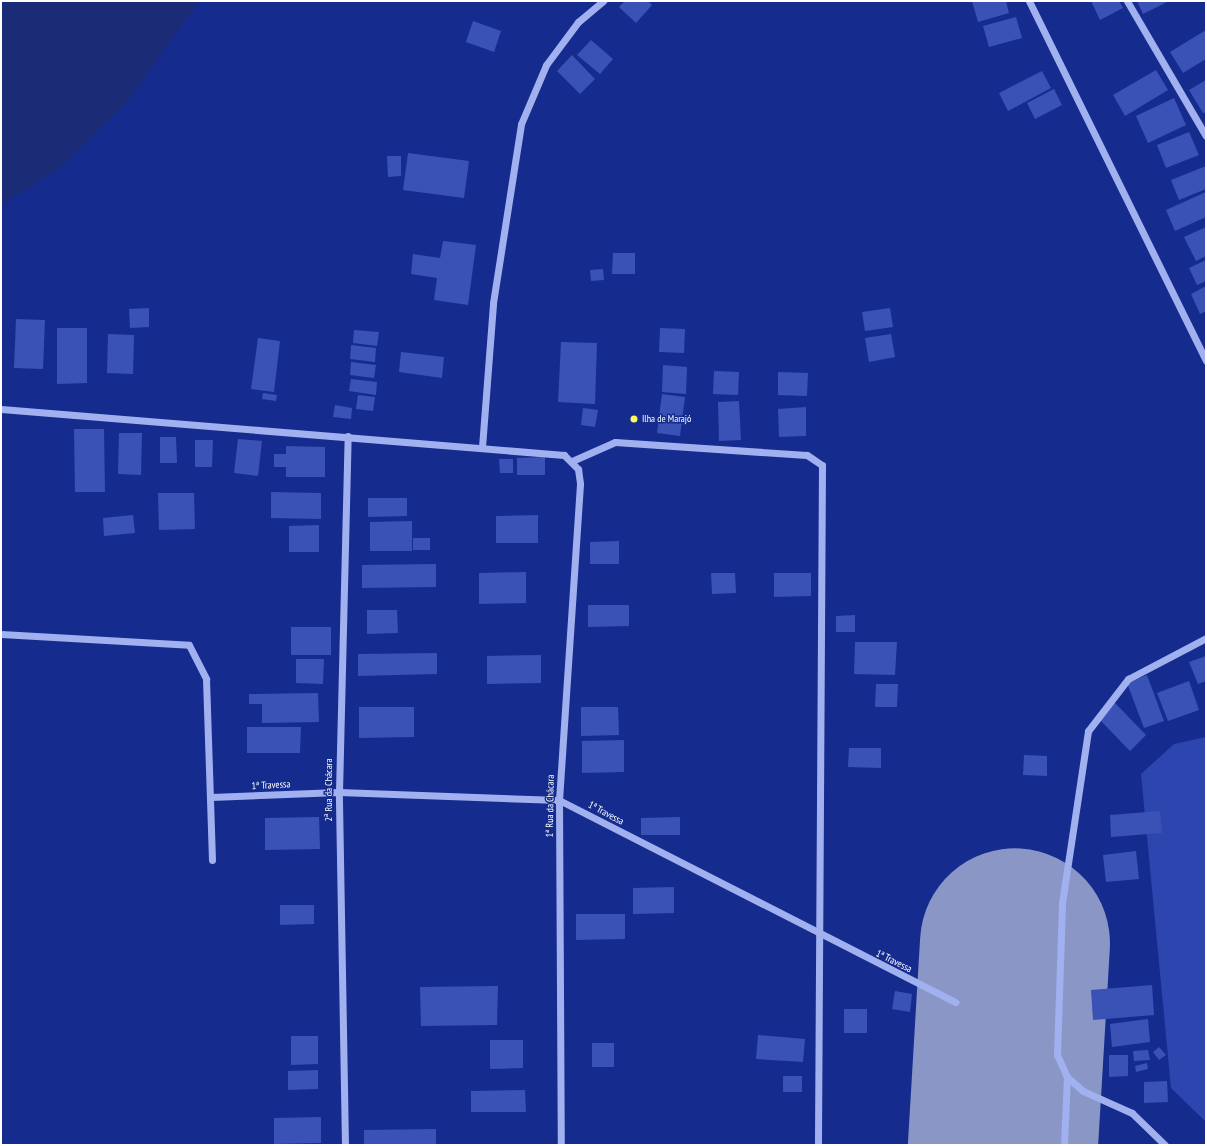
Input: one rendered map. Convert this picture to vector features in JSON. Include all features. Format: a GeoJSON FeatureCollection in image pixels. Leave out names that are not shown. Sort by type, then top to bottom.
{"type":"FeatureCollection","features":[{"type":"Feature","properties":{"kind":"street"},"geometry":{"type":"LineString","coordinates":[[482,447],[493,303],[521,124],[546,65],[578,22],[603,1]]}},
{"type":"Feature","properties":{"kind":"street"},"geometry":{"type":"LineString","coordinates":[[1029,1],[1206,362]]}},
{"type":"Feature","properties":{"kind":"street"},"geometry":{"type":"LineString","coordinates":[[1127,1],[1206,136]]}},
{"type":"Feature","properties":{"kind":"street"},"geometry":{"type":"LineString","coordinates":[[1,409],[482,447],[564,455],[572,461],[615,442],[807,455],[822,466],[818,935],[818,1145]]}},
{"type":"Feature","properties":{"kind":"street","name":"2ª Rua da Chácara"},"geometry":{"type":"LineString","coordinates":[[345,1145],[339,792],[348,436]]}},
{"type":"Feature","properties":{"kind":"street","name":"1ª Rua da Chácara"},"geometry":{"type":"LineString","coordinates":[[561,1145],[559,800],[580,484],[578,469],[572,461]]}},
{"type":"Feature","properties":{"kind":"street"},"geometry":{"type":"LineString","coordinates":[[1,634],[189,645],[206,679],[212,860]]}},
{"type":"Feature","properties":{"kind":"street"},"geometry":{"type":"LineString","coordinates":[[1165,1145],[1132,1113],[1084,1091],[1067,1077],[1057,1055],[1062,903],[1088,731],[1128,679],[1206,638]]}},
{"type":"Feature","properties":{"kind":"street","name":"1ª Travessa"},"geometry":{"type":"LineString","coordinates":[[211,797],[339,792],[559,800],[818,935],[955,1002]]}},
{"type":"Feature","properties":{"kind":"street"},"geometry":{"type":"LineString","coordinates":[[1064,1145],[1067,1077]]}},
{"type":"Feature","properties":{"kind":"shaded area"},"geometry":{"type":"Polygon","coordinates":[[[1,1],[199,1],[125,105],[58,169],[1,206],[1,1]]]}},
{"type":"Feature","properties":{"kind":"shaded area"},"geometry":{"type":"Polygon","coordinates":[[[1206,737],[1206,1122],[1171,1088],[1141,774],[1174,744],[1206,737]]]}},
{"type":"Feature","properties":{"kind":"building"},"geometry":{"type":"Polygon","coordinates":[[[625,1],[648,1],[652,5],[636,23],[619,7],[625,1]]]}},
{"type":"Feature","properties":{"kind":"building"},"geometry":{"type":"Polygon","coordinates":[[[972,1],[1006,1],[1009,13],[978,22],[972,1]]]}},
{"type":"Feature","properties":{"kind":"building"},"geometry":{"type":"Polygon","coordinates":[[[1091,1],[1119,1],[1123,8],[1100,20],[1091,1]]]}},
{"type":"Feature","properties":{"kind":"building"},"geometry":{"type":"Polygon","coordinates":[[[1137,1],[1169,1],[1143,14],[1137,1]]]}},
{"type":"Feature","properties":{"kind":"building"},"geometry":{"type":"Polygon","coordinates":[[[1016,17],[1022,38],[989,47],[983,26],[1016,17]]]}},
{"type":"Feature","properties":{"kind":"building"},"geometry":{"type":"Polygon","coordinates":[[[473,21],[501,31],[494,52],[466,42],[473,21]]]}},
{"type":"Feature","properties":{"kind":"building"},"geometry":{"type":"Polygon","coordinates":[[[1206,30],[1206,59],[1183,73],[1170,52],[1206,30]]]}},
{"type":"Feature","properties":{"kind":"building"},"geometry":{"type":"Polygon","coordinates":[[[591,40],[613,59],[600,74],[577,55],[591,40]]]}},
{"type":"Feature","properties":{"kind":"building"},"geometry":{"type":"Polygon","coordinates":[[[572,55],[595,79],[580,94],[557,71],[572,55]]]}},
{"type":"Feature","properties":{"kind":"building"},"geometry":{"type":"Polygon","coordinates":[[[1156,70],[1168,90],[1125,116],[1113,95],[1156,70]]]}},
{"type":"Feature","properties":{"kind":"building"},"geometry":{"type":"Polygon","coordinates":[[[1042,71],[1051,88],[1008,111],[999,93],[1042,71]]]}},
{"type":"Feature","properties":{"kind":"building"},"geometry":{"type":"Polygon","coordinates":[[[1206,80],[1206,112],[1203,113],[1189,90],[1206,80]]]}},
{"type":"Feature","properties":{"kind":"building"},"geometry":{"type":"Polygon","coordinates":[[[1054,89],[1062,105],[1035,119],[1027,103],[1054,89]]]}},
{"type":"Feature","properties":{"kind":"building"},"geometry":{"type":"Polygon","coordinates":[[[1174,98],[1186,125],[1148,143],[1136,116],[1174,98]]]}},
{"type":"Feature","properties":{"kind":"building"},"geometry":{"type":"Polygon","coordinates":[[[1189,132],[1199,155],[1166,168],[1157,145],[1189,132]]]}},
{"type":"Feature","properties":{"kind":"building"},"geometry":{"type":"Polygon","coordinates":[[[408,153],[469,161],[464,198],[403,190],[408,153]]]}},
{"type":"Feature","properties":{"kind":"building"},"geometry":{"type":"Polygon","coordinates":[[[387,156],[401,156],[401,176],[388,177],[387,156]]]}},
{"type":"Feature","properties":{"kind":"building"},"geometry":{"type":"Polygon","coordinates":[[[1206,166],[1206,189],[1179,200],[1171,180],[1206,166]]]}},
{"type":"Feature","properties":{"kind":"building"},"geometry":{"type":"Polygon","coordinates":[[[1206,192],[1206,217],[1175,231],[1166,210],[1206,192]]]}},
{"type":"Feature","properties":{"kind":"building"},"geometry":{"type":"Polygon","coordinates":[[[1206,227],[1206,256],[1196,261],[1184,237],[1206,227]]]}},
{"type":"Feature","properties":{"kind":"building"},"geometry":{"type":"Polygon","coordinates":[[[443,241],[476,245],[468,305],[434,300],[437,278],[411,274],[413,254],[440,258],[443,241]]]}},
{"type":"Feature","properties":{"kind":"building"},"geometry":{"type":"Polygon","coordinates":[[[613,253],[635,253],[635,274],[612,274],[613,253]]]}},
{"type":"Feature","properties":{"kind":"building"},"geometry":{"type":"Polygon","coordinates":[[[1206,260],[1206,281],[1197,285],[1189,268],[1206,260]]]}},
{"type":"Feature","properties":{"kind":"building"},"geometry":{"type":"Polygon","coordinates":[[[603,269],[604,280],[591,281],[590,270],[603,269]]]}},
{"type":"Feature","properties":{"kind":"building"},"geometry":{"type":"Polygon","coordinates":[[[1206,286],[1206,311],[1200,314],[1191,294],[1206,286]]]}},
{"type":"Feature","properties":{"kind":"building"},"geometry":{"type":"Polygon","coordinates":[[[149,308],[149,327],[130,328],[129,309],[149,308]]]}},
{"type":"Feature","properties":{"kind":"building"},"geometry":{"type":"Polygon","coordinates":[[[890,308],[893,327],[865,331],[862,312],[890,308]]]}},
{"type":"Feature","properties":{"kind":"building"},"geometry":{"type":"Polygon","coordinates":[[[16,319],[45,320],[43,369],[14,368],[16,319]]]}},
{"type":"Feature","properties":{"kind":"building"},"geometry":{"type":"Polygon","coordinates":[[[57,328],[87,328],[87,383],[57,384],[57,328]]]}},
{"type":"Feature","properties":{"kind":"building"},"geometry":{"type":"Polygon","coordinates":[[[660,328],[685,329],[684,353],[659,352],[660,328]]]}},
{"type":"Feature","properties":{"kind":"building"},"geometry":{"type":"Polygon","coordinates":[[[354,330],[379,332],[377,346],[353,343],[354,330]]]}},
{"type":"Feature","properties":{"kind":"building"},"geometry":{"type":"Polygon","coordinates":[[[108,334],[134,335],[133,374],[107,373],[108,334]]]}},
{"type":"Feature","properties":{"kind":"building"},"geometry":{"type":"Polygon","coordinates":[[[891,334],[895,357],[869,362],[865,338],[891,334]]]}},
{"type":"Feature","properties":{"kind":"building"},"geometry":{"type":"Polygon","coordinates":[[[258,338],[280,341],[274,392],[251,389],[258,338]]]}},
{"type":"Feature","properties":{"kind":"building"},"geometry":{"type":"Polygon","coordinates":[[[561,342],[597,343],[595,404],[558,402],[561,342]]]}},
{"type":"Feature","properties":{"kind":"building"},"geometry":{"type":"Polygon","coordinates":[[[351,345],[376,348],[375,362],[350,359],[351,345]]]}},
{"type":"Feature","properties":{"kind":"building"},"geometry":{"type":"Polygon","coordinates":[[[401,352],[444,357],[442,378],[399,372],[401,352]]]}},
{"type":"Feature","properties":{"kind":"building"},"geometry":{"type":"Polygon","coordinates":[[[351,362],[376,365],[374,378],[350,375],[351,362]]]}},
{"type":"Feature","properties":{"kind":"building"},"geometry":{"type":"Polygon","coordinates":[[[663,365],[687,367],[686,394],[662,392],[663,365]]]}},
{"type":"Feature","properties":{"kind":"building"},"geometry":{"type":"Polygon","coordinates":[[[714,371],[739,372],[738,395],[713,394],[714,371]]]}},
{"type":"Feature","properties":{"kind":"building"},"geometry":{"type":"Polygon","coordinates":[[[778,372],[808,373],[807,396],[778,395],[778,372]]]}},
{"type":"Feature","properties":{"kind":"building"},"geometry":{"type":"Polygon","coordinates":[[[351,379],[377,382],[376,395],[349,391],[351,379]]]}},
{"type":"Feature","properties":{"kind":"building"},"geometry":{"type":"Polygon","coordinates":[[[263,393],[277,395],[276,401],[262,399],[263,393]]]}},
{"type":"Feature","properties":{"kind":"building"},"geometry":{"type":"Polygon","coordinates":[[[662,394],[685,397],[680,436],[657,433],[662,394]]]}},
{"type":"Feature","properties":{"kind":"building"},"geometry":{"type":"Polygon","coordinates":[[[358,395],[375,397],[373,411],[356,409],[358,395]]]}},
{"type":"Feature","properties":{"kind":"building"},"geometry":{"type":"Polygon","coordinates":[[[739,401],[741,440],[719,441],[718,402],[739,401]]]}},
{"type":"Feature","properties":{"kind":"building"},"geometry":{"type":"Polygon","coordinates":[[[335,405],[352,408],[351,419],[333,417],[335,405]]]}},
{"type":"Feature","properties":{"kind":"building"},"geometry":{"type":"Polygon","coordinates":[[[806,407],[806,436],[779,437],[778,409],[806,407]]]}},
{"type":"Feature","properties":{"kind":"building"},"geometry":{"type":"Polygon","coordinates":[[[583,408],[598,410],[595,427],[581,425],[583,408]]]}},
{"type":"Feature","properties":{"kind":"building"},"geometry":{"type":"Polygon","coordinates":[[[74,429],[104,429],[105,492],[75,492],[74,429]]]}},
{"type":"Feature","properties":{"kind":"building"},"geometry":{"type":"Polygon","coordinates":[[[119,433],[142,433],[141,475],[118,474],[119,433]]]}},
{"type":"Feature","properties":{"kind":"building"},"geometry":{"type":"Polygon","coordinates":[[[160,437],[176,437],[177,463],[160,463],[160,437]]]}},
{"type":"Feature","properties":{"kind":"building"},"geometry":{"type":"Polygon","coordinates":[[[238,439],[262,441],[258,476],[234,473],[238,439]]]}},
{"type":"Feature","properties":{"kind":"building"},"geometry":{"type":"Polygon","coordinates":[[[195,440],[213,440],[212,467],[195,467],[195,440]]]}},
{"type":"Feature","properties":{"kind":"building"},"geometry":{"type":"Polygon","coordinates":[[[286,446],[325,447],[325,477],[286,477],[286,467],[274,467],[274,454],[286,454],[286,446]]]}},
{"type":"Feature","properties":{"kind":"building"},"geometry":{"type":"Polygon","coordinates":[[[545,457],[545,475],[517,475],[517,458],[545,457]]]}},
{"type":"Feature","properties":{"kind":"building"},"geometry":{"type":"Polygon","coordinates":[[[499,459],[513,459],[513,473],[500,473],[499,459]]]}},
{"type":"Feature","properties":{"kind":"building"},"geometry":{"type":"Polygon","coordinates":[[[271,492],[321,493],[321,519],[271,518],[271,492]]]}},
{"type":"Feature","properties":{"kind":"building"},"geometry":{"type":"Polygon","coordinates":[[[158,493],[194,493],[195,529],[159,530],[158,493]]]}},
{"type":"Feature","properties":{"kind":"building"},"geometry":{"type":"Polygon","coordinates":[[[368,498],[407,498],[407,516],[368,517],[368,498]]]}},
{"type":"Feature","properties":{"kind":"building"},"geometry":{"type":"Polygon","coordinates":[[[133,515],[135,533],[104,536],[103,518],[133,515]]]}},
{"type":"Feature","properties":{"kind":"building"},"geometry":{"type":"Polygon","coordinates":[[[538,515],[538,543],[496,543],[496,516],[538,515]]]}},
{"type":"Feature","properties":{"kind":"building"},"geometry":{"type":"Polygon","coordinates":[[[412,521],[412,551],[370,551],[370,522],[412,521]]]}},
{"type":"Feature","properties":{"kind":"building"},"geometry":{"type":"Polygon","coordinates":[[[319,525],[319,552],[289,552],[289,526],[319,525]]]}},
{"type":"Feature","properties":{"kind":"building"},"geometry":{"type":"Polygon","coordinates":[[[413,538],[430,538],[430,550],[413,550],[413,538]]]}},
{"type":"Feature","properties":{"kind":"building"},"geometry":{"type":"Polygon","coordinates":[[[619,541],[619,564],[590,564],[590,542],[619,541]]]}},
{"type":"Feature","properties":{"kind":"building"},"geometry":{"type":"Polygon","coordinates":[[[436,564],[436,587],[362,588],[362,565],[436,564]]]}},
{"type":"Feature","properties":{"kind":"building"},"geometry":{"type":"Polygon","coordinates":[[[526,572],[526,603],[479,604],[479,573],[526,572]]]}},
{"type":"Feature","properties":{"kind":"building"},"geometry":{"type":"Polygon","coordinates":[[[711,573],[735,573],[736,593],[712,594],[711,573]]]}},
{"type":"Feature","properties":{"kind":"building"},"geometry":{"type":"Polygon","coordinates":[[[774,573],[811,573],[811,596],[774,597],[774,573]]]}},
{"type":"Feature","properties":{"kind":"building"},"geometry":{"type":"Polygon","coordinates":[[[588,605],[629,605],[629,626],[588,627],[588,605]]]}},
{"type":"Feature","properties":{"kind":"building"},"geometry":{"type":"Polygon","coordinates":[[[367,610],[397,610],[398,633],[367,634],[367,610]]]}},
{"type":"Feature","properties":{"kind":"building"},"geometry":{"type":"Polygon","coordinates":[[[855,615],[855,632],[836,632],[836,616],[855,615]]]}},
{"type":"Feature","properties":{"kind":"building"},"geometry":{"type":"Polygon","coordinates":[[[291,627],[331,627],[331,655],[291,655],[291,627]]]}},
{"type":"Feature","properties":{"kind":"building"},"geometry":{"type":"Polygon","coordinates":[[[855,642],[897,642],[895,675],[854,674],[855,642]]]}},
{"type":"Feature","properties":{"kind":"building"},"geometry":{"type":"Polygon","coordinates":[[[437,653],[437,674],[358,676],[358,654],[437,653]]]}},
{"type":"Feature","properties":{"kind":"building"},"geometry":{"type":"Polygon","coordinates":[[[541,655],[541,683],[487,684],[487,656],[541,655]]]}},
{"type":"Feature","properties":{"kind":"building"},"geometry":{"type":"Polygon","coordinates":[[[1206,656],[1206,681],[1198,684],[1189,662],[1206,656]]]}},
{"type":"Feature","properties":{"kind":"building"},"geometry":{"type":"Polygon","coordinates":[[[296,659],[324,659],[323,684],[296,683],[296,659]]]}},
{"type":"Feature","properties":{"kind":"building"},"geometry":{"type":"Polygon","coordinates":[[[1147,675],[1164,721],[1144,728],[1127,683],[1147,675]]]}},
{"type":"Feature","properties":{"kind":"building"},"geometry":{"type":"Polygon","coordinates":[[[1189,681],[1199,710],[1168,721],[1157,693],[1189,681]]]}},
{"type":"Feature","properties":{"kind":"building"},"geometry":{"type":"Polygon","coordinates":[[[876,684],[898,684],[897,707],[875,707],[876,684]]]}},
{"type":"Feature","properties":{"kind":"building"},"geometry":{"type":"Polygon","coordinates":[[[318,693],[319,722],[262,723],[262,704],[249,704],[249,694],[318,693]]]}},
{"type":"Feature","properties":{"kind":"building"},"geometry":{"type":"Polygon","coordinates":[[[1114,702],[1146,735],[1130,751],[1098,718],[1114,702]]]}},
{"type":"Feature","properties":{"kind":"building"},"geometry":{"type":"Polygon","coordinates":[[[359,707],[414,707],[414,737],[359,738],[359,707]]]}},
{"type":"Feature","properties":{"kind":"building"},"geometry":{"type":"Polygon","coordinates":[[[581,707],[618,707],[619,735],[581,736],[581,707]]]}},
{"type":"Feature","properties":{"kind":"building"},"geometry":{"type":"Polygon","coordinates":[[[247,727],[301,727],[300,753],[247,753],[247,727]]]}},
{"type":"Feature","properties":{"kind":"building"},"geometry":{"type":"Polygon","coordinates":[[[624,740],[624,772],[582,773],[582,741],[624,740]]]}},
{"type":"Feature","properties":{"kind":"building"},"geometry":{"type":"Polygon","coordinates":[[[849,748],[881,748],[881,768],[848,767],[849,748]]]}},
{"type":"Feature","properties":{"kind":"building"},"geometry":{"type":"Polygon","coordinates":[[[1024,755],[1047,756],[1047,776],[1023,775],[1024,755]]]}},
{"type":"Feature","properties":{"kind":"building"},"geometry":{"type":"Polygon","coordinates":[[[1160,811],[1162,833],[1111,837],[1110,815],[1160,811]]]}},
{"type":"Feature","properties":{"kind":"building"},"geometry":{"type":"Polygon","coordinates":[[[319,817],[320,849],[265,850],[265,818],[319,817]]]}},
{"type":"Feature","properties":{"kind":"building"},"geometry":{"type":"Polygon","coordinates":[[[680,817],[680,835],[641,835],[641,818],[680,817]]]}},
{"type":"Feature","properties":{"kind":"building"},"geometry":{"type":"Polygon","coordinates":[[[1136,851],[1139,879],[1106,882],[1103,855],[1136,851]]]}},
{"type":"Feature","properties":{"kind":"building"},"geometry":{"type":"Polygon","coordinates":[[[674,887],[674,913],[633,914],[633,888],[674,887]]]}},
{"type":"Feature","properties":{"kind":"building"},"geometry":{"type":"Polygon","coordinates":[[[280,905],[314,905],[314,924],[280,925],[280,905]]]}},
{"type":"Feature","properties":{"kind":"building"},"geometry":{"type":"Polygon","coordinates":[[[576,914],[625,914],[625,939],[576,940],[576,914]]]}},
{"type":"Feature","properties":{"kind":"building"},"geometry":{"type":"Polygon","coordinates":[[[1152,985],[1154,1015],[1093,1020],[1091,990],[1152,985]]]}},
{"type":"Feature","properties":{"kind":"building"},"geometry":{"type":"Polygon","coordinates":[[[498,986],[497,1025],[421,1026],[420,987],[498,986]]]}},
{"type":"Feature","properties":{"kind":"building"},"geometry":{"type":"Polygon","coordinates":[[[895,991],[912,994],[910,1012],[892,1009],[895,991]]]}},
{"type":"Feature","properties":{"kind":"building"},"geometry":{"type":"Polygon","coordinates":[[[844,1009],[867,1009],[867,1033],[844,1033],[844,1009]]]}},
{"type":"Feature","properties":{"kind":"building"},"geometry":{"type":"Polygon","coordinates":[[[1148,1019],[1150,1042],[1112,1047],[1110,1024],[1148,1019]]]}},
{"type":"Feature","properties":{"kind":"building"},"geometry":{"type":"Polygon","coordinates":[[[758,1035],[805,1039],[803,1062],[756,1059],[758,1035]]]}},
{"type":"Feature","properties":{"kind":"building"},"geometry":{"type":"Polygon","coordinates":[[[291,1036],[318,1036],[318,1064],[291,1065],[291,1036]]]}},
{"type":"Feature","properties":{"kind":"building"},"geometry":{"type":"Polygon","coordinates":[[[490,1040],[523,1040],[523,1068],[490,1069],[490,1040]]]}},
{"type":"Feature","properties":{"kind":"building"},"geometry":{"type":"Polygon","coordinates":[[[592,1043],[614,1043],[614,1067],[592,1067],[592,1043]]]}},
{"type":"Feature","properties":{"kind":"building"},"geometry":{"type":"Polygon","coordinates":[[[1159,1047],[1166,1055],[1159,1060],[1153,1052],[1159,1047]]]}},
{"type":"Feature","properties":{"kind":"building"},"geometry":{"type":"Polygon","coordinates":[[[1148,1050],[1150,1060],[1134,1061],[1133,1051],[1148,1050]]]}},
{"type":"Feature","properties":{"kind":"building"},"geometry":{"type":"Polygon","coordinates":[[[1109,1055],[1128,1055],[1128,1076],[1109,1077],[1109,1055]]]}},
{"type":"Feature","properties":{"kind":"building"},"geometry":{"type":"Polygon","coordinates":[[[1147,1063],[1148,1069],[1136,1072],[1135,1066],[1147,1063]]]}},
{"type":"Feature","properties":{"kind":"building"},"geometry":{"type":"Polygon","coordinates":[[[318,1070],[318,1089],[288,1090],[288,1071],[318,1070]]]}},
{"type":"Feature","properties":{"kind":"building"},"geometry":{"type":"Polygon","coordinates":[[[783,1076],[802,1076],[802,1092],[783,1092],[783,1076]]]}},
{"type":"Feature","properties":{"kind":"building"},"geometry":{"type":"Polygon","coordinates":[[[1167,1081],[1168,1102],[1144,1103],[1144,1082],[1167,1081]]]}},
{"type":"Feature","properties":{"kind":"building"},"geometry":{"type":"Polygon","coordinates":[[[525,1090],[526,1112],[471,1112],[471,1091],[525,1090]]]}},
{"type":"Feature","properties":{"kind":"building"},"geometry":{"type":"Polygon","coordinates":[[[321,1117],[321,1143],[274,1144],[274,1118],[321,1117]]]}},
{"type":"Feature","properties":{"kind":"building"},"geometry":{"type":"Polygon","coordinates":[[[436,1129],[436,1145],[364,1145],[364,1130],[436,1129]]]}},
{"type":"Feature","properties":{"kind":"runway"},"geometry":{"type":"LineString","coordinates":[[1003,1145],[1015,943]]}},
{"type":"Feature","properties":{"kind":"place","name":"Ilha de Marajó"},"geometry":{"type":"Point","coordinates":[634,419]}}]}
